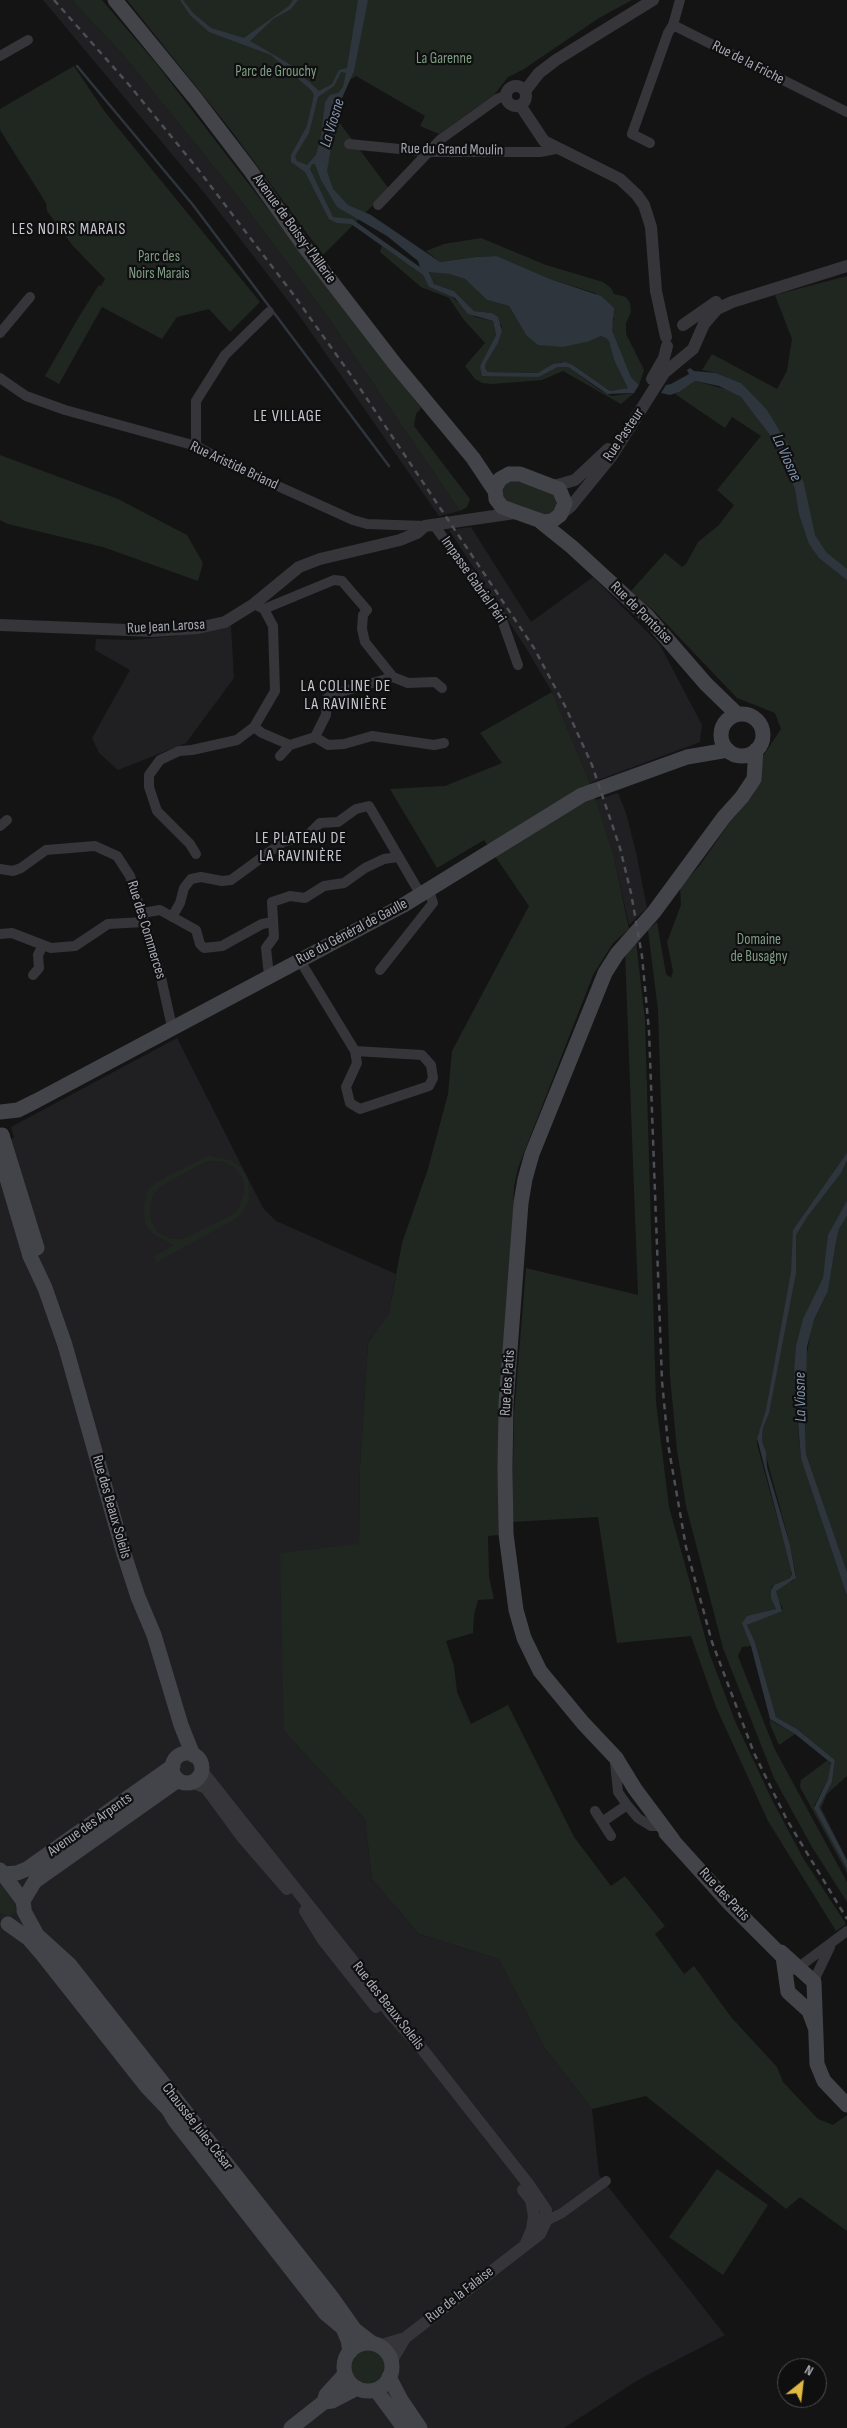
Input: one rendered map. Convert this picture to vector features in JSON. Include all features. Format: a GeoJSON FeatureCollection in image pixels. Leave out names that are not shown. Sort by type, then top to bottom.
{"type":"FeatureCollection","features":[{"type":"Feature","properties":{"kind":"main road","name":"Avenue de Boissy-l'Aillerie"},"geometry":{"type":"LineString","coordinates":[[115,0],[206,112],[304,246],[395,364],[473,458],[502,507],[515,513]]}},
{"type":"Feature","properties":{"kind":"main road","name":"Avenue de Boissy-l'Aillerie"},"geometry":{"type":"LineString","coordinates":[[473,458],[491,470],[512,473],[554,486]]}},
{"type":"Feature","properties":{"kind":"main road"},"geometry":{"type":"LineString","coordinates":[[495,494],[500,479],[512,473]]}},
{"type":"Feature","properties":{"kind":"main road"},"geometry":{"type":"LineString","coordinates":[[554,486],[562,493],[572,547]]}},
{"type":"Feature","properties":{"kind":"main road"},"geometry":{"type":"LineString","coordinates":[[541,522],[552,521],[564,509]]}},
{"type":"Feature","properties":{"kind":"main road","name":"Rue de Pontoise"},"geometry":{"type":"LineString","coordinates":[[515,513],[541,522],[572,547],[647,616],[706,684],[737,714]]}},
{"type":"Feature","properties":{"kind":"main road","name":"Rue de Pontoise"},"geometry":{"type":"LineString","coordinates":[[706,684],[722,730]]}},
{"type":"Feature","properties":{"kind":"main road"},"geometry":{"type":"LineString","coordinates":[[735,753],[756,750],[763,735],[762,727],[756,719],[747,714],[737,714],[729,718],[722,730],[723,744],[735,753],[747,772],[742,797]]}},
{"type":"Feature","properties":{"kind":"main road","name":"Rue du Général de Gaulle"},"geometry":{"type":"LineString","coordinates":[[687,757],[722,730]]}},
{"type":"Feature","properties":{"kind":"main road","name":"Rue des Patis"},"geometry":{"type":"LineString","coordinates":[[756,750],[754,779],[742,797],[724,817],[654,912],[617,954],[605,973],[527,1168],[522,1194],[506,1404],[506,1534],[516,1610],[524,1638],[540,1671],[620,1763],[635,1788],[674,1840],[731,1905],[776,1949],[812,1980],[815,1989]]}},
{"type":"Feature","properties":{"kind":"main road","name":"Rue du Général de Gaulle"},"geometry":{"type":"LineString","coordinates":[[2,1124],[18,1110],[298,959],[425,893],[582,795],[624,778],[687,757],[735,753]]}},
{"type":"Feature","properties":{"kind":"main road","name":"Rue des Beaux Soleils"},"geometry":{"type":"LineString","coordinates":[[2,1124],[31,1225],[44,1288]]}},
{"type":"Feature","properties":{"kind":"main road","name":"Rue des Beaux Soleils"},"geometry":{"type":"LineString","coordinates":[[0,1155],[30,1256],[44,1288],[84,1405],[102,1481],[124,1554],[160,1653],[181,1725],[186,1769]]}},
{"type":"Feature","properties":{"kind":"main road","name":"Rue des Patis"},"geometry":{"type":"LineString","coordinates":[[605,1747],[628,1789],[657,1826],[674,1840]]}},
{"type":"Feature","properties":{"kind":"main road","name":"Avenue des Arpents"},"geometry":{"type":"LineString","coordinates":[[2,1872],[17,1873],[27,1870],[186,1769]]}},
{"type":"Feature","properties":{"kind":"main road","name":"Avenue des Arpents"},"geometry":{"type":"LineString","coordinates":[[4,1923],[17,1921],[35,1881],[186,1769]]}},
{"type":"Feature","properties":{"kind":"main road","name":"Chaussée Jules César"},"geometry":{"type":"LineString","coordinates":[[2,1872],[23,1906],[37,1935],[69,1964],[355,2330],[375,2344]]}},
{"type":"Feature","properties":{"kind":"main road","name":"Chaussée Jules César"},"geometry":{"type":"LineString","coordinates":[[4,1923],[29,1939],[147,2087],[168,2109],[175,2121],[325,2312],[343,2328],[350,2352]]}},
{"type":"Feature","properties":{"kind":"main road","name":"Rue des Patis"},"geometry":{"type":"LineString","coordinates":[[776,1949],[784,1961],[786,1985]]}},
{"type":"Feature","properties":{"kind":"main road"},"geometry":{"type":"LineString","coordinates":[[786,1985],[790,1994],[809,2011],[815,2027]]}},
{"type":"Feature","properties":{"kind":"main road"},"geometry":{"type":"LineString","coordinates":[[815,1989],[815,2027],[819,2070],[824,2081],[847,2105]]}},
{"type":"Feature","properties":{"kind":"main road"},"geometry":{"type":"LineString","coordinates":[[390,2369],[383,2385],[376,2390],[367,2391],[351,2384],[345,2374],[344,2362],[350,2352],[358,2345],[375,2344],[387,2352],[390,2369],[400,2400],[420,2428]]}},
{"type":"Feature","properties":{"kind":"main road"},"geometry":{"type":"LineString","coordinates":[[291,2428],[324,2402],[326,2395],[345,2374]]}},
{"type":"Feature","properties":{"kind":"main road"},"geometry":{"type":"LineString","coordinates":[[324,2402],[332,2402],[357,2388]]}},
{"type":"Feature","properties":{"kind":"main road"},"geometry":{"type":"LineString","coordinates":[[376,2390],[404,2428]]}},
{"type":"Feature","properties":{"kind":"street"},"geometry":{"type":"LineString","coordinates":[[525,91],[539,72],[653,0]]}},
{"type":"Feature","properties":{"kind":"street"},"geometry":{"type":"LineString","coordinates":[[650,143],[632,134],[668,33],[673,25],[680,0]]}},
{"type":"Feature","properties":{"kind":"street","name":"Rue de la Friche"},"geometry":{"type":"LineString","coordinates":[[673,25],[847,112]]}},
{"type":"Feature","properties":{"kind":"street"},"geometry":{"type":"LineString","coordinates":[[0,56],[28,40]]}},
{"type":"Feature","properties":{"kind":"street"},"geometry":{"type":"LineString","coordinates":[[378,205],[441,139],[497,98],[506,95],[513,86],[520,87],[525,91],[526,98],[520,105]]}},
{"type":"Feature","properties":{"kind":"street"},"geometry":{"type":"LineString","coordinates":[[506,95],[510,104],[520,105]]}},
{"type":"Feature","properties":{"kind":"street"},"geometry":{"type":"LineString","coordinates":[[520,105],[544,141],[608,172],[628,185],[644,205],[651,227],[656,291],[662,312],[666,341],[675,354],[686,354],[693,349],[708,319],[724,305],[847,266]]}},
{"type":"Feature","properties":{"kind":"street","name":"Rue du Grand Moulin"},"geometry":{"type":"LineString","coordinates":[[349,144],[430,152],[540,152],[556,148]]}},
{"type":"Feature","properties":{"kind":"street"},"geometry":{"type":"LineString","coordinates":[[666,341],[670,330],[681,325],[712,304],[810,273],[847,266]]}},
{"type":"Feature","properties":{"kind":"street"},"geometry":{"type":"LineString","coordinates":[[0,333],[30,298]]}},
{"type":"Feature","properties":{"kind":"street"},"geometry":{"type":"LineString","coordinates":[[196,446],[196,401],[225,355],[269,312]]}},
{"type":"Feature","properties":{"kind":"street"},"geometry":{"type":"LineString","coordinates":[[662,312],[681,325],[693,330],[696,341]]}},
{"type":"Feature","properties":{"kind":"street","name":"Rue Pasteur"},"geometry":{"type":"LineString","coordinates":[[564,509],[611,457],[658,376],[664,358],[666,341]]}},
{"type":"Feature","properties":{"kind":"street","name":"Rue Pasteur"},"geometry":{"type":"LineString","coordinates":[[658,376],[686,354]]}},
{"type":"Feature","properties":{"kind":"street","name":"Rue Aristide Briand"},"geometry":{"type":"LineString","coordinates":[[0,378],[26,396],[65,410],[196,446],[229,464],[353,520],[367,524],[430,526],[515,513]]}},
{"type":"Feature","properties":{"kind":"street","name":"Rue Pasteur"},"geometry":{"type":"LineString","coordinates":[[554,486],[575,480],[606,451],[643,400]]}},
{"type":"Feature","properties":{"kind":"street"},"geometry":{"type":"LineString","coordinates":[[473,519],[485,511],[495,494]]}},
{"type":"Feature","properties":{"kind":"street","name":"Rue Jean Larosa"},"geometry":{"type":"LineString","coordinates":[[0,625],[153,631],[198,628],[225,622],[259,607],[299,567],[320,559],[400,540],[430,526]]}},
{"type":"Feature","properties":{"kind":"street","name":"Impasse Gabriel Péri"},"geometry":{"type":"LineString","coordinates":[[430,526],[502,617],[518,665]]}},
{"type":"Feature","properties":{"kind":"street"},"geometry":{"type":"LineString","coordinates":[[196,854],[190,844],[157,811],[148,786],[149,775],[160,760],[179,751],[237,740],[254,726],[275,691],[274,626],[259,607],[334,580],[342,581],[367,610],[363,615],[364,642],[393,677],[408,683],[435,682],[442,688]]}},
{"type":"Feature","properties":{"kind":"street"},"geometry":{"type":"LineString","coordinates":[[280,756],[290,745],[315,737],[326,715],[327,698],[334,694],[393,677]]}},
{"type":"Feature","properties":{"kind":"street"},"geometry":{"type":"LineString","coordinates":[[254,726],[262,733],[290,745]]}},
{"type":"Feature","properties":{"kind":"street"},"geometry":{"type":"LineString","coordinates":[[315,737],[328,745],[344,744],[372,736],[434,745],[444,743]]}},
{"type":"Feature","properties":{"kind":"street"},"geometry":{"type":"LineString","coordinates":[[172,917],[180,903],[184,888],[192,879],[201,877],[222,881],[231,880],[283,842],[308,835],[320,823],[338,822],[356,809],[369,806],[398,857],[433,903],[380,970]]}},
{"type":"Feature","properties":{"kind":"street","name":"Rue des Commerces"},"geometry":{"type":"LineString","coordinates":[[0,869],[13,871],[21,868],[46,850],[95,846],[117,856],[130,876],[160,973],[172,1027]]}},
{"type":"Feature","properties":{"kind":"street"},"geometry":{"type":"LineString","coordinates":[[269,976],[266,948],[274,937],[272,902],[290,896],[305,898],[324,886],[344,883],[365,868],[384,859],[398,857]]}},
{"type":"Feature","properties":{"kind":"street"},"geometry":{"type":"LineString","coordinates":[[0,934],[12,933],[51,948],[75,946],[108,924],[143,917],[160,910],[196,930],[200,944],[204,948],[222,946],[262,924],[273,922]]}},
{"type":"Feature","properties":{"kind":"street"},"geometry":{"type":"LineString","coordinates":[[33,975],[38,968],[38,955],[43,945]]}},
{"type":"Feature","properties":{"kind":"street"},"geometry":{"type":"LineString","coordinates":[[298,959],[355,1051],[357,1063],[346,1087],[350,1103],[360,1109],[428,1086],[433,1078],[430,1065],[422,1056],[355,1051]]}},
{"type":"Feature","properties":{"kind":"street"},"geometry":{"type":"LineString","coordinates":[[615,1763],[617,1786],[627,1805],[638,1818],[651,1826],[657,1826]]}},
{"type":"Feature","properties":{"kind":"street","name":"Rue des Beaux Soleils"},"geometry":{"type":"LineString","coordinates":[[186,1769],[206,1788],[242,1837],[303,1908],[324,1940],[385,2020],[419,2056],[528,2196],[533,2205],[534,2216]]}},
{"type":"Feature","properties":{"kind":"street","name":"Rue des Beaux Soleils"},"geometry":{"type":"LineString","coordinates":[[186,1769],[353,1961],[396,2020],[423,2050],[535,2193],[544,2206],[546,2221]]}},
{"type":"Feature","properties":{"kind":"street"},"geometry":{"type":"LineString","coordinates":[[602,1822],[627,1805]]}},
{"type":"Feature","properties":{"kind":"street"},"geometry":{"type":"LineString","coordinates":[[595,1811],[612,1836]]}},
{"type":"Feature","properties":{"kind":"street"},"geometry":{"type":"LineString","coordinates":[[786,1985],[789,1974],[847,1931]]}},
{"type":"Feature","properties":{"kind":"street"},"geometry":{"type":"LineString","coordinates":[[797,2000],[810,2001],[815,1989],[816,1976],[831,1944]]}},
{"type":"Feature","properties":{"kind":"street"},"geometry":{"type":"LineString","coordinates":[[526,2243],[540,2234],[546,2221],[562,2213],[606,2181]]}},
{"type":"Feature","properties":{"kind":"street"},"geometry":{"type":"LineString","coordinates":[[526,2243],[532,2229],[534,2216],[546,2221]]}},
{"type":"Feature","properties":{"kind":"street","name":"Rue de la Falaise"},"geometry":{"type":"LineString","coordinates":[[390,2369],[405,2338],[526,2243]]}},
{"type":"Feature","properties":{"kind":"street","name":"Rue de la Falaise"},"geometry":{"type":"LineString","coordinates":[[375,2344],[405,2338]]}},
{"type":"Feature","properties":{"kind":"shaded area"},"geometry":{"type":"Polygon","coordinates":[[[43,0],[72,0],[126,58],[239,198],[328,317],[460,511],[439,516],[296,311],[206,195],[43,0]]]}},
{"type":"Feature","properties":{"kind":"shaded area"},"geometry":{"type":"Polygon","coordinates":[[[471,527],[531,622],[593,577],[660,645],[702,725],[700,742],[590,783],[552,692],[526,648],[449,530],[471,527]]]}},
{"type":"Feature","properties":{"kind":"shaded area"},"geometry":{"type":"Polygon","coordinates":[[[231,626],[234,678],[186,743],[118,770],[99,753],[92,738],[130,670],[95,650],[96,639],[133,640],[175,636],[231,626]]]}},
{"type":"Feature","properties":{"kind":"shaded area"},"geometry":{"type":"Polygon","coordinates":[[[618,793],[626,813],[647,908],[629,925],[614,857],[595,800],[618,793]]]}},
{"type":"Feature","properties":{"kind":"shaded area"},"geometry":{"type":"Polygon","coordinates":[[[177,1038],[263,1208],[276,1221],[396,1274],[389,1313],[368,1343],[360,1467],[359,1544],[284,1731],[365,1819],[372,1879],[419,1934],[499,1959],[544,2047],[592,2109],[599,2175],[725,2335],[638,2380],[564,2428],[0,2428],[0,1144],[14,1138],[11,1127],[177,1038]]]}},
{"type":"Feature","properties":{"kind":"green space"},"geometry":{"type":"Polygon","coordinates":[[[72,0],[102,0],[155,62],[421,408],[416,414],[414,426],[470,499],[467,507],[460,511],[328,317],[239,198],[126,58],[72,0]]]}},
{"type":"Feature","properties":{"kind":"green space","name":"Parc de Grouchy"},"geometry":{"type":"Polygon","coordinates":[[[127,0],[632,0],[599,18],[524,69],[508,77],[494,95],[439,134],[420,126],[425,116],[356,76],[350,80],[336,118],[389,189],[323,255],[230,129],[127,0]]]}},
{"type":"Feature","properties":{"kind":"green space","name":"Parc des Noirs Marais"},"geometry":{"type":"Polygon","coordinates":[[[74,66],[105,112],[260,302],[230,332],[209,309],[177,317],[162,339],[102,307],[59,384],[45,376],[80,315],[99,285],[101,286],[105,279],[73,246],[47,211],[46,203],[0,130],[0,109],[74,66]]]}},
{"type":"Feature","properties":{"kind":"green space"},"geometry":{"type":"Polygon","coordinates":[[[481,238],[546,265],[603,282],[611,288],[614,294],[626,297],[630,303],[631,312],[626,323],[626,334],[644,370],[639,385],[631,377],[612,330],[611,325],[614,319],[595,293],[550,279],[497,256],[440,262],[426,251],[444,244],[481,238]]]}},
{"type":"Feature","properties":{"kind":"green space"},"geometry":{"type":"Polygon","coordinates":[[[382,246],[423,275],[429,287],[451,296],[475,317],[493,321],[496,335],[480,366],[486,376],[520,375],[539,377],[558,367],[568,367],[601,391],[612,396],[634,393],[621,404],[563,371],[542,380],[492,384],[482,383],[475,379],[465,366],[485,343],[464,320],[449,298],[421,287],[380,252],[382,246]]]}},
{"type":"Feature","properties":{"kind":"green space"},"geometry":{"type":"Polygon","coordinates":[[[429,271],[465,279],[487,300],[509,306],[526,335],[590,341],[601,336],[606,338],[609,341],[614,360],[629,388],[610,391],[573,365],[561,362],[538,373],[488,372],[485,368],[486,363],[498,343],[502,326],[492,313],[474,311],[454,291],[434,284],[429,271]]]}},
{"type":"Feature","properties":{"kind":"green space","name":"Domaine de Busagny"},"geometry":{"type":"Polygon","coordinates":[[[847,276],[847,1208],[840,1218],[827,1276],[807,1323],[797,1417],[801,1459],[847,1596],[847,1776],[827,1794],[821,1808],[847,1860],[819,1807],[832,1782],[835,1760],[797,1729],[776,1717],[755,1642],[747,1625],[783,1609],[776,1596],[776,1591],[778,1587],[793,1581],[796,1575],[790,1545],[762,1441],[763,1428],[767,1416],[758,1433],[757,1444],[792,1572],[790,1578],[772,1586],[771,1590],[776,1609],[744,1619],[751,1646],[742,1647],[738,1656],[774,1748],[847,1882],[847,1902],[812,1847],[774,1778],[723,1648],[686,1506],[677,1450],[670,1376],[658,1010],[648,930],[657,922],[666,974],[671,978],[673,971],[667,942],[681,905],[680,887],[700,865],[730,822],[753,795],[761,775],[763,756],[781,729],[775,713],[737,698],[654,611],[631,591],[665,553],[682,567],[686,564],[698,542],[719,525],[734,505],[717,490],[761,436],[732,417],[725,428],[675,394],[695,381],[729,390],[741,397],[767,428],[741,383],[716,373],[702,370],[712,354],[777,389],[787,371],[792,339],[775,295],[847,276]]]}},
{"type":"Feature","properties":{"kind":"green space"},"geometry":{"type":"Polygon","coordinates":[[[0,455],[118,499],[187,535],[203,563],[198,581],[103,547],[8,524],[0,520],[0,455]]]}},
{"type":"Feature","properties":{"kind":"green space"},"geometry":{"type":"Polygon","coordinates":[[[514,480],[552,493],[557,499],[556,509],[546,516],[508,503],[503,497],[502,492],[506,483],[514,480]]]}},
{"type":"Feature","properties":{"kind":"green space"},"geometry":{"type":"Polygon","coordinates":[[[552,692],[590,783],[614,857],[629,929],[613,943],[593,975],[518,1168],[514,1187],[511,1264],[498,1416],[498,1535],[488,1536],[489,1577],[494,1599],[478,1600],[474,1615],[473,1633],[446,1641],[454,1666],[457,1692],[471,1724],[508,1705],[574,1837],[611,1886],[625,1876],[665,1926],[655,1934],[684,1974],[694,1966],[731,2017],[777,2067],[783,2082],[818,2119],[833,2125],[847,2115],[847,2231],[800,2197],[786,2209],[646,2096],[592,2109],[544,2047],[499,1959],[419,1934],[372,1879],[365,1819],[284,1731],[280,1553],[359,1544],[360,1467],[368,1343],[389,1313],[402,1243],[428,1169],[448,1094],[452,1051],[529,906],[484,840],[437,868],[390,789],[445,786],[502,763],[480,733],[552,692]]]}},
{"type":"Feature","properties":{"kind":"green space"},"geometry":{"type":"Polygon","coordinates":[[[636,941],[645,1020],[656,1402],[669,1507],[710,1655],[735,1721],[771,1798],[803,1858],[846,1924],[836,1931],[768,1821],[716,1707],[691,1636],[617,1643],[598,1517],[512,1522],[514,1414],[526,1268],[638,1295],[625,951],[636,941]]]}},
{"type":"Feature","properties":{"kind":"green space"},"geometry":{"type":"Polygon","coordinates":[[[209,1156],[230,1160],[240,1167],[248,1180],[249,1201],[237,1218],[157,1262],[154,1257],[174,1245],[153,1234],[145,1223],[144,1208],[147,1192],[157,1182],[209,1156]],[[207,1161],[159,1187],[150,1204],[150,1219],[157,1232],[170,1239],[183,1239],[234,1214],[240,1206],[245,1191],[243,1179],[236,1168],[222,1161],[207,1161]]]}},
{"type":"Feature","properties":{"kind":"green space"},"geometry":{"type":"Polygon","coordinates":[[[847,1216],[847,1572],[806,1454],[805,1421],[806,1358],[812,1325],[828,1291],[839,1229],[847,1216]]]}},
{"type":"Feature","properties":{"kind":"green space"},"geometry":{"type":"Polygon","coordinates":[[[770,1719],[795,1734],[779,1745],[770,1724],[770,1719]]]}},
{"type":"Feature","properties":{"kind":"green space"},"geometry":{"type":"Polygon","coordinates":[[[828,1760],[831,1765],[828,1779],[814,1806],[847,1869],[847,1873],[800,1787],[801,1780],[828,1760]]]}},
{"type":"Feature","properties":{"kind":"green space"},"geometry":{"type":"Polygon","coordinates":[[[0,1882],[16,1907],[16,1911],[9,1916],[0,1912],[0,1882]]]}},
{"type":"Feature","properties":{"kind":"green space"},"geometry":{"type":"Polygon","coordinates":[[[717,2169],[768,2205],[723,2275],[669,2237],[717,2169]]]}},
{"type":"Feature","properties":{"kind":"green space"},"geometry":{"type":"Polygon","coordinates":[[[368,2348],[380,2354],[386,2366],[380,2378],[368,2384],[356,2378],[350,2366],[356,2354],[368,2348]]]}},
{"type":"Feature","properties":{"kind":"water","name":"La Viosne"},"geometry":{"type":"Polygon","coordinates":[[[180,0],[183,0],[193,13],[211,28],[244,38],[289,6],[293,0],[298,0],[291,9],[273,19],[250,41],[288,63],[319,91],[332,84],[339,70],[347,68],[358,0],[368,0],[354,71],[342,98],[330,141],[331,148],[327,171],[333,189],[348,205],[371,215],[440,262],[497,256],[550,279],[601,296],[614,308],[612,330],[631,377],[639,385],[634,393],[607,394],[568,367],[558,367],[539,377],[482,376],[480,366],[496,335],[493,321],[468,314],[455,298],[429,287],[423,275],[351,224],[337,223],[329,219],[305,172],[291,162],[291,155],[307,126],[314,95],[311,90],[271,55],[209,32],[190,15],[180,0]],[[341,72],[334,86],[318,97],[309,133],[295,156],[297,161],[307,165],[316,155],[321,136],[325,102],[330,95],[338,93],[343,87],[346,73],[341,72]],[[312,164],[310,169],[333,217],[352,219],[420,267],[418,261],[387,236],[337,207],[321,180],[315,164],[312,164]],[[429,272],[434,284],[454,291],[474,311],[492,313],[498,317],[502,331],[498,343],[486,363],[485,368],[488,372],[538,373],[553,364],[565,362],[573,365],[610,391],[628,388],[614,360],[609,341],[606,338],[601,336],[590,341],[563,347],[538,345],[526,335],[509,306],[487,300],[465,279],[449,274],[429,272]]]}},
{"type":"Feature","properties":{"kind":"water","name":"La Viosne"},"geometry":{"type":"Polygon","coordinates":[[[690,368],[694,371],[716,373],[741,383],[767,410],[788,445],[804,484],[815,535],[826,552],[847,569],[847,580],[819,558],[809,544],[799,514],[795,489],[777,444],[741,397],[719,386],[695,381],[679,392],[670,395],[661,393],[666,385],[689,374],[687,370],[690,368]]]}},
{"type":"Feature","properties":{"kind":"water"},"geometry":{"type":"Polygon","coordinates":[[[847,1153],[847,1160],[841,1173],[807,1217],[796,1235],[796,1273],[769,1413],[763,1428],[762,1441],[766,1452],[767,1467],[790,1545],[796,1578],[776,1591],[782,1611],[747,1625],[755,1642],[776,1717],[797,1729],[835,1760],[832,1782],[819,1807],[847,1860],[847,1869],[814,1808],[828,1779],[831,1763],[795,1734],[770,1719],[751,1646],[742,1623],[747,1616],[776,1609],[771,1598],[771,1590],[774,1585],[790,1578],[792,1574],[757,1438],[766,1410],[791,1272],[793,1230],[847,1153]]]}},
{"type":"Feature","properties":{"kind":"water","name":"La Viosne"},"geometry":{"type":"Polygon","coordinates":[[[847,1201],[847,1216],[839,1229],[828,1291],[814,1320],[807,1347],[805,1421],[806,1454],[847,1572],[847,1596],[801,1459],[794,1374],[796,1346],[803,1319],[823,1278],[828,1235],[847,1201]]]}},
{"type":"Feature","properties":{"kind":"waterway"},"geometry":{"type":"LineString","coordinates":[[77,66],[193,205],[389,466]]}},
{"type":"Feature","properties":{"kind":"railway"},"geometry":{"type":"LineString","coordinates":[[54,0],[130,86],[197,168],[293,294],[353,378],[534,648],[566,708],[592,765],[620,848],[631,893],[642,956],[649,1031],[662,1381],[668,1444],[686,1547],[712,1642],[754,1753],[787,1820],[847,1919]]}},
{"type":"Feature","properties":{"kind":"district","name":"LES NOIRS MARAIS"},"geometry":{"type":"Point","coordinates":[69,230]}},
{"type":"Feature","properties":{"kind":"district","name":"LE VILLAGE"},"geometry":{"type":"Point","coordinates":[288,417]}},
{"type":"Feature","properties":{"kind":"district","name":"LA COLLINE DE LA RAVINIÈRE"},"geometry":{"type":"Point","coordinates":[346,696]}},
{"type":"Feature","properties":{"kind":"district","name":"LE PLATEAU DE LA RAVINIÈRE"},"geometry":{"type":"Point","coordinates":[301,848]}},
{"type":"Feature","properties":{"kind":"park label","name":"La Garenne"},"geometry":{"type":"Point","coordinates":[444,59]}}]}
